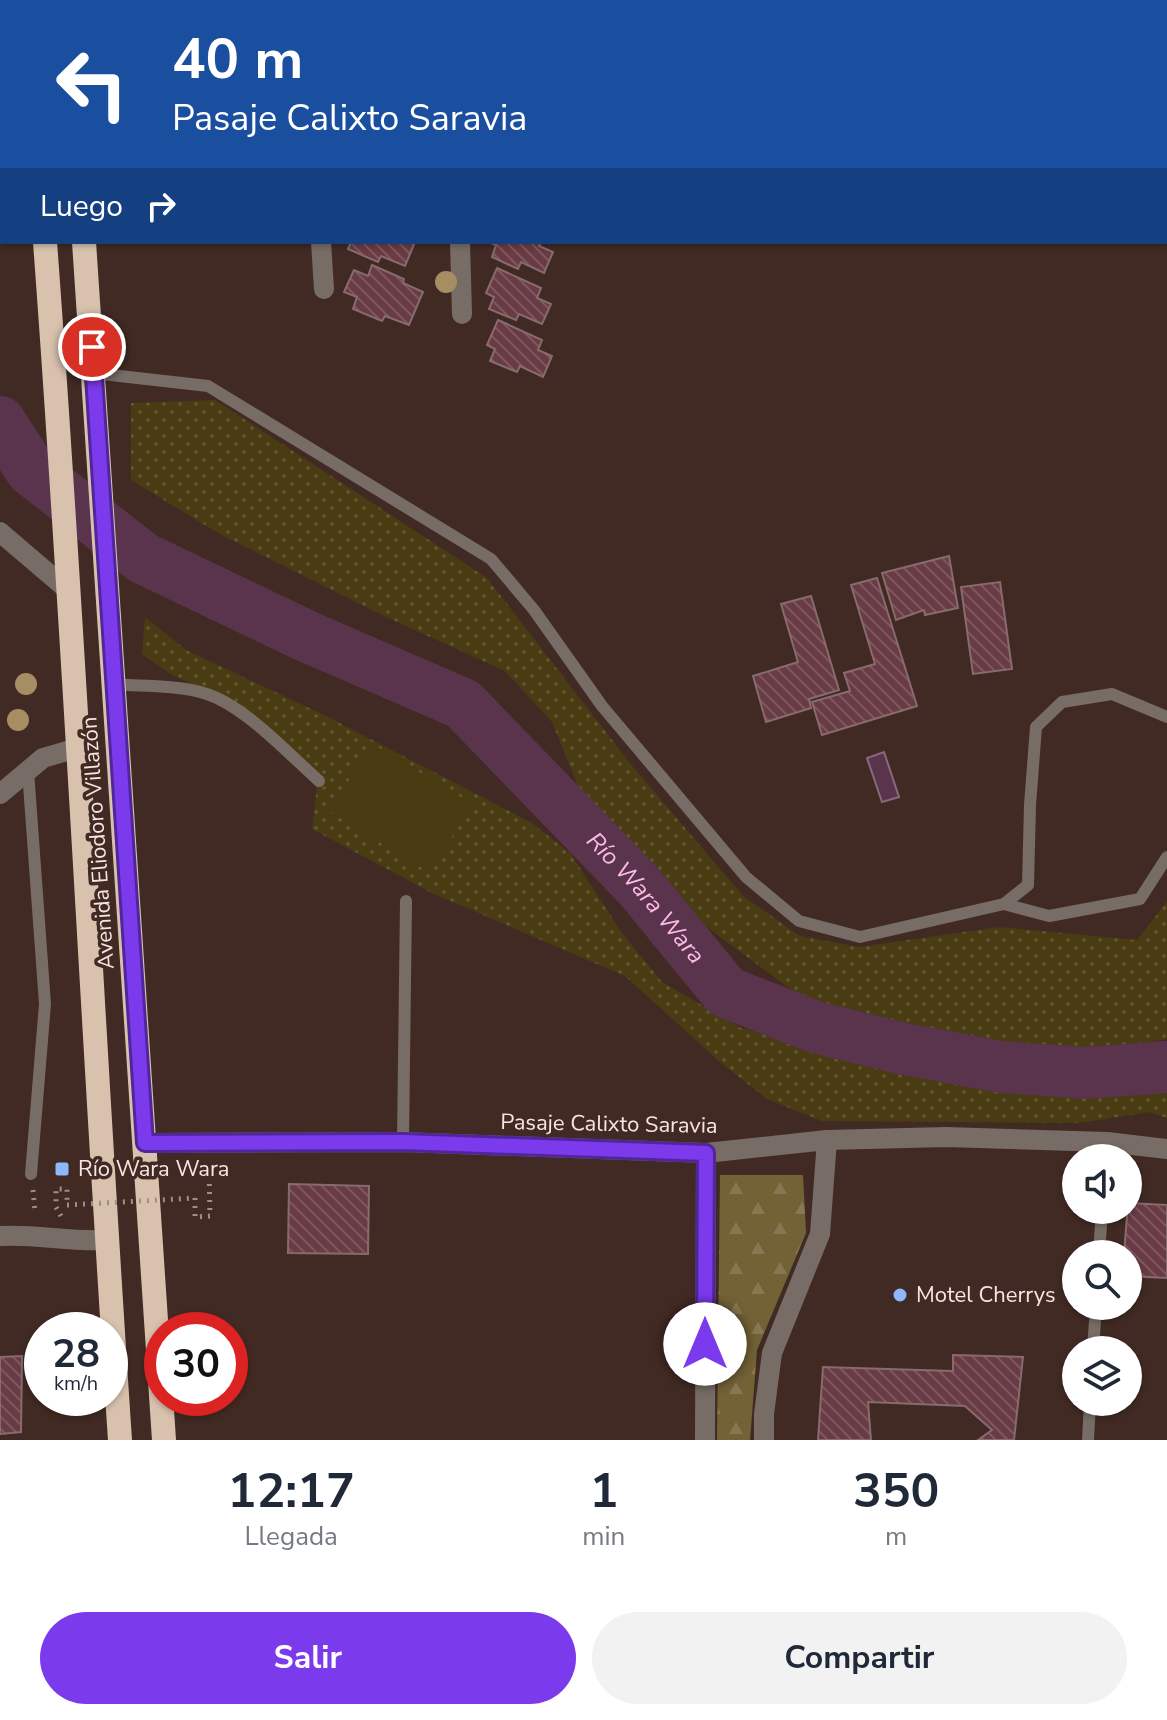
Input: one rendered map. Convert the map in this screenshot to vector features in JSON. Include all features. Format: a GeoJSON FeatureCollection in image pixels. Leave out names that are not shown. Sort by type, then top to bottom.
{"type":"FeatureCollection","features":[{"type":"Feature","properties":{"kind":"highway","name":"Avenida Eliodoro Villazón"},"geometry":{"type":"LineString","coordinates":[[45,244],[120,1440]]}},
{"type":"Feature","properties":{"kind":"highway","name":"Avenida Eliodoro Villazón"},"geometry":{"type":"LineString","coordinates":[[84,244],[164,1440]]}},
{"type":"Feature","properties":{"kind":"street"},"geometry":{"type":"LineString","coordinates":[[321,244],[324,289]]}},
{"type":"Feature","properties":{"kind":"street"},"geometry":{"type":"LineString","coordinates":[[460,244],[462,314]]}},
{"type":"Feature","properties":{"kind":"street"},"geometry":{"type":"LineString","coordinates":[[0,532],[68,581]]}},
{"type":"Feature","properties":{"kind":"street"},"geometry":{"type":"LineString","coordinates":[[0,794],[43,758],[77,748]]}},
{"type":"Feature","properties":{"kind":"street","name":"Pasaje Calixto Saravia"},"geometry":{"type":"LineString","coordinates":[[145,1143],[403,1142],[706,1153],[827,1140],[946,1137],[1062,1146]]}},
{"type":"Feature","properties":{"kind":"street"},"geometry":{"type":"LineString","coordinates":[[764,1440],[772,1353],[820,1234],[827,1140]]}},
{"type":"Feature","properties":{"kind":"street","name":"Pasaje Calixto Saravia"},"geometry":{"type":"LineString","coordinates":[[1142,1149],[1167,1149]]}},
{"type":"Feature","properties":{"kind":"street"},"geometry":{"type":"LineString","coordinates":[[705,1440],[706,1153]]}},
{"type":"Feature","properties":{"kind":"street"},"geometry":{"type":"LineString","coordinates":[[0,1236],[38,1236],[76,1242],[106,1240]]}},
{"type":"Feature","properties":{"kind":"lane"},"geometry":{"type":"LineString","coordinates":[[93,373],[208,386],[491,559],[534,610],[602,706],[746,877],[799,921],[860,937],[1004,904],[1028,885],[1036,727],[1062,702],[1112,694],[1167,717]]}},
{"type":"Feature","properties":{"kind":"lane"},"geometry":{"type":"LineString","coordinates":[[113,684],[186,690],[217,698],[244,715],[319,781]]}},
{"type":"Feature","properties":{"kind":"lane"},"geometry":{"type":"LineString","coordinates":[[28,771],[45,1004],[31,1174]]}},
{"type":"Feature","properties":{"kind":"lane"},"geometry":{"type":"LineString","coordinates":[[1004,904],[1049,916],[1140,899],[1167,857]]}},
{"type":"Feature","properties":{"kind":"lane"},"geometry":{"type":"LineString","coordinates":[[403,1142],[406,901]]}},
{"type":"Feature","properties":{"kind":"lane"},"geometry":{"type":"LineString","coordinates":[[1088,1440],[1089,1416]]}},
{"type":"Feature","properties":{"kind":"path"},"geometry":{"type":"LineString","coordinates":[[56,1207],[56,1189],[67,1189],[67,1205],[195,1198],[195,1217],[210,1216],[209,1142]]}},
{"type":"Feature","properties":{"kind":"path"},"geometry":{"type":"LineString","coordinates":[[31,1174],[38,1236]]}},
{"type":"Feature","properties":{"kind":"shaded area"},"geometry":{"type":"Polygon","coordinates":[[[215,400],[487,578],[629,762],[743,896],[800,936],[859,947],[999,927],[1137,940],[1167,902],[1167,1039],[1108,1050],[879,1031],[800,996],[681,908],[627,857],[582,796],[552,722],[505,671],[384,616],[218,533],[131,480],[131,403],[215,400]]]}},
{"type":"Feature","properties":{"kind":"shaded area"},"geometry":{"type":"Polygon","coordinates":[[[145,617],[186,650],[326,716],[532,823],[570,853],[622,933],[662,982],[741,1028],[943,1071],[1090,1085],[1167,1080],[1167,1118],[1150,1112],[1079,1123],[822,1121],[767,1099],[720,1062],[625,976],[432,893],[312,829],[318,778],[226,701],[169,673],[142,654],[145,617]]]}},
{"type":"Feature","properties":{"kind":"shaded area"},"geometry":{"type":"Polygon","coordinates":[[[371,743],[472,804],[430,873],[330,812],[371,743]]]}},
{"type":"Feature","properties":{"kind":"shaded area"},"geometry":{"type":"Polygon","coordinates":[[[884,752],[899,797],[882,802],[867,758],[884,752]]]}},
{"type":"Feature","properties":{"kind":"green space"},"geometry":{"type":"Polygon","coordinates":[[[720,1175],[803,1175],[806,1233],[757,1350],[750,1440],[717,1440],[720,1175]]]}},
{"type":"Feature","properties":{"kind":"building"},"geometry":{"type":"Polygon","coordinates":[[[350,244],[414,244],[405,266],[381,256],[378,262],[348,249],[350,244]]]}},
{"type":"Feature","properties":{"kind":"building"},"geometry":{"type":"Polygon","coordinates":[[[493,244],[540,244],[553,252],[544,273],[521,262],[518,269],[492,257],[496,245],[493,244]]]}},
{"type":"Feature","properties":{"kind":"building"},"geometry":{"type":"Polygon","coordinates":[[[372,265],[404,279],[403,283],[423,292],[409,325],[385,316],[382,321],[353,309],[357,297],[344,292],[354,270],[368,276],[372,265]]]}},
{"type":"Feature","properties":{"kind":"building"},"geometry":{"type":"Polygon","coordinates":[[[497,268],[541,288],[537,298],[551,304],[542,324],[519,314],[516,320],[489,309],[494,297],[486,293],[497,268]]]}},
{"type":"Feature","properties":{"kind":"building"},"geometry":{"type":"Polygon","coordinates":[[[498,320],[542,340],[538,350],[552,356],[543,377],[520,366],[517,372],[490,361],[495,349],[487,345],[498,320]]]}},
{"type":"Feature","properties":{"kind":"building"},"geometry":{"type":"Polygon","coordinates":[[[949,556],[958,608],[925,615],[924,610],[896,620],[882,573],[949,556]]]}},
{"type":"Feature","properties":{"kind":"building"},"geometry":{"type":"Polygon","coordinates":[[[877,578],[917,706],[822,735],[812,702],[850,691],[844,673],[875,664],[851,585],[877,578]]]}},
{"type":"Feature","properties":{"kind":"building"},"geometry":{"type":"Polygon","coordinates":[[[1000,582],[1012,669],[973,674],[961,587],[1000,582]]]}},
{"type":"Feature","properties":{"kind":"building"},"geometry":{"type":"Polygon","coordinates":[[[811,596],[839,690],[809,699],[811,708],[766,722],[753,676],[798,662],[781,604],[811,596]]]}},
{"type":"Feature","properties":{"kind":"building"},"geometry":{"type":"Polygon","coordinates":[[[289,1184],[369,1186],[368,1254],[288,1253],[289,1184]]]}},
{"type":"Feature","properties":{"kind":"building"},"geometry":{"type":"Polygon","coordinates":[[[1142,1204],[1167,1205],[1167,1278],[1142,1277],[1142,1240],[1125,1240],[1126,1224],[1142,1224],[1142,1204]]]}},
{"type":"Feature","properties":{"kind":"building"},"geometry":{"type":"Polygon","coordinates":[[[953,1355],[1023,1357],[1014,1440],[978,1440],[992,1430],[965,1406],[868,1402],[871,1440],[818,1440],[823,1367],[953,1371],[953,1355]]]}},
{"type":"Feature","properties":{"kind":"building"},"geometry":{"type":"Polygon","coordinates":[[[22,1356],[21,1432],[0,1434],[0,1357],[22,1356]]]}},
{"type":"Feature","properties":{"kind":"waterway","name":"Río Wara Wara"},"geometry":{"type":"LineString","coordinates":[[0,422],[31,470],[143,558],[306,636],[463,704],[640,887],[726,992],[815,1027],[904,1049],[1002,1067],[1085,1073],[1167,1067]]}},
{"type":"Feature","properties":{"kind":"place","name":"Río Wara Wara"},"geometry":{"type":"Point","coordinates":[62,1169]}},
{"type":"Feature","properties":{"kind":"place","name":"Motel Cherrys"},"geometry":{"type":"Point","coordinates":[900,1295]}},
{"type":"Feature","properties":{"kind":"route"},"geometry":{"type":"LineString","coordinates":[[92,347],[145,1143],[403,1142],[706,1153],[705,1344]]}}]}
